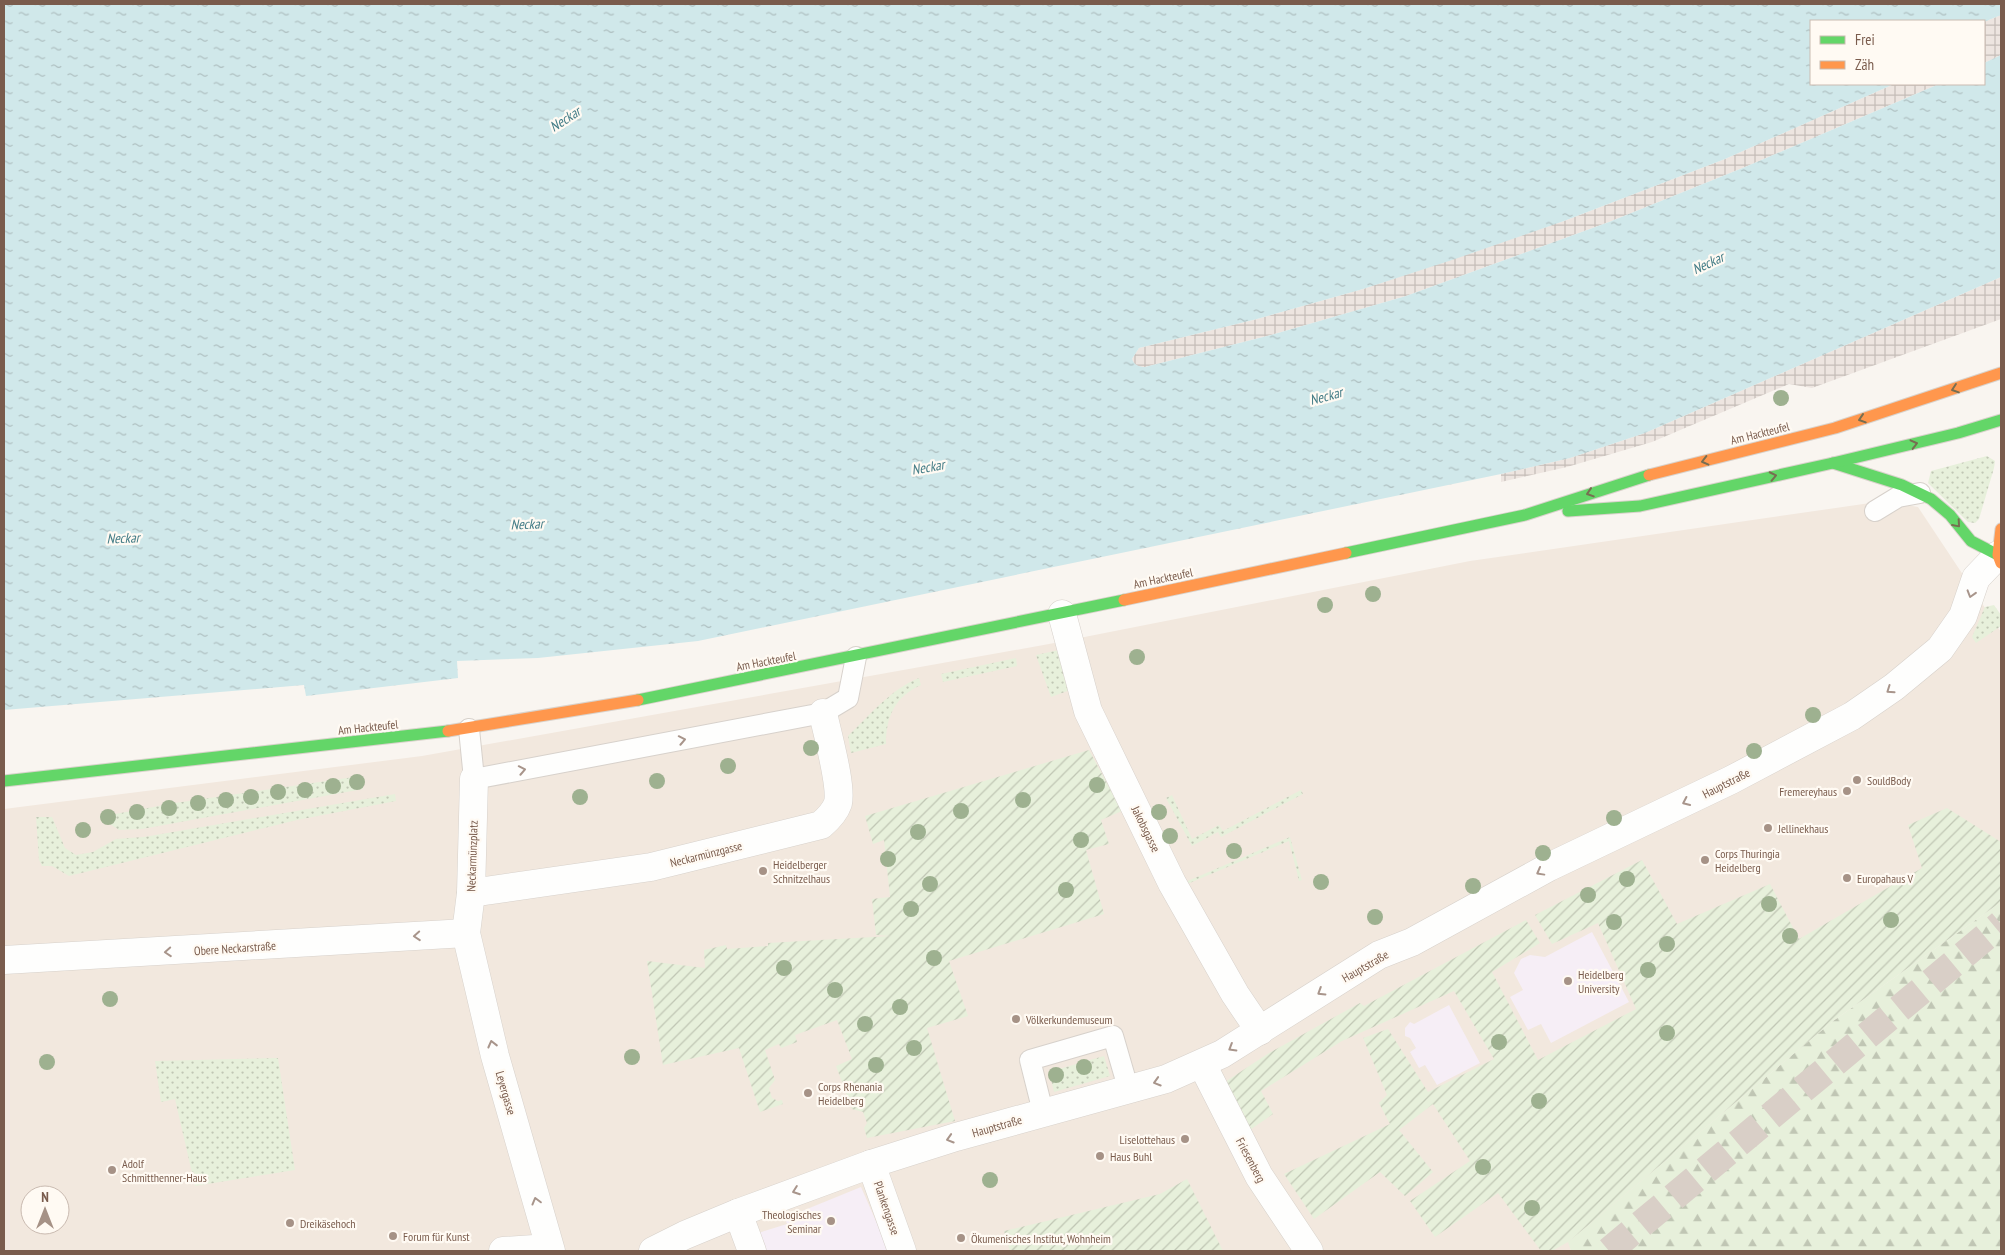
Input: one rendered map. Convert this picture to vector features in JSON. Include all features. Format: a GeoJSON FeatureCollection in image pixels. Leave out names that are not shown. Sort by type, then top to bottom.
{"type":"FeatureCollection","features":[{"type":"Feature","properties":{"kind":"main road","name":"Am Hackteufel"},"geometry":{"type":"LineString","coordinates":[[4,782],[469,729],[656,696],[856,657],[1525,515],[1636,478],[1835,428],[2001,374]]}},
{"type":"Feature","properties":{"kind":"main road","name":"Am Hackteufel"},"geometry":{"type":"LineString","coordinates":[[1525,515],[1640,506],[1833,463],[2001,420]]}},
{"type":"Feature","properties":{"kind":"main road"},"geometry":{"type":"LineString","coordinates":[[1833,463],[1902,485],[1920,493],[1938,505],[1971,541],[2001,549]]}},
{"type":"Feature","properties":{"kind":"street","name":"Hauptstraße"},"geometry":{"type":"LineString","coordinates":[[653,1251],[685,1235],[738,1213],[871,1164],[1043,1112],[1129,1091],[1166,1079],[1202,1064],[1260,1031],[1379,956],[1412,942],[1549,867],[1725,783],[1852,716],[1894,687],[1940,649],[1963,616],[1976,578],[2001,549]]}},
{"type":"Feature","properties":{"kind":"street","name":"Jakobsgasse"},"geometry":{"type":"LineString","coordinates":[[1062,614],[1088,711],[1172,883],[1234,994],[1260,1031]]}},
{"type":"Feature","properties":{"kind":"street","name":"Neckarmünzgasse"},"geometry":{"type":"LineString","coordinates":[[471,893],[651,868],[821,825],[832,815],[838,803],[836,773],[823,713]]}},
{"type":"Feature","properties":{"kind":"street","name":"Neckarmünzplatz"},"geometry":{"type":"LineString","coordinates":[[466,933],[471,893],[474,779]]}},
{"type":"Feature","properties":{"kind":"street","name":"Obere Neckarstraße"},"geometry":{"type":"LineString","coordinates":[[4,960],[466,933]]}},
{"type":"Feature","properties":{"kind":"street","name":"Leyergasse"},"geometry":{"type":"LineString","coordinates":[[466,933],[495,1056],[550,1250]]}},
{"type":"Feature","properties":{"kind":"street","name":"Friesenberg"},"geometry":{"type":"LineString","coordinates":[[1202,1064],[1259,1176],[1309,1251]]}},
{"type":"Feature","properties":{"kind":"street","name":"Plankengasse"},"geometry":{"type":"LineString","coordinates":[[871,1164],[902,1251]]}},
{"type":"Feature","properties":{"kind":"street"},"geometry":{"type":"LineString","coordinates":[[738,1213],[752,1251]]}},
{"type":"Feature","properties":{"kind":"street"},"geometry":{"type":"LineString","coordinates":[[503,1251],[550,1250]]}},
{"type":"Feature","properties":{"kind":"lane"},"geometry":{"type":"LineString","coordinates":[[1876,511],[1898,497],[1920,493]]}},
{"type":"Feature","properties":{"kind":"lane"},"geometry":{"type":"LineString","coordinates":[[469,729],[474,779],[823,713],[848,698],[856,657]]}},
{"type":"Feature","properties":{"kind":"lane"},"geometry":{"type":"LineString","coordinates":[[1043,1112],[1030,1060],[1113,1036],[1129,1091]]}},
{"type":"Feature","properties":{"kind":"shaded area"},"geometry":{"type":"Polygon","coordinates":[[[2001,15],[2001,55],[1985,63],[1985,22],[2001,15]]]}},
{"type":"Feature","properties":{"kind":"shaded area"},"geometry":{"type":"Polygon","coordinates":[[[1892,85],[1937,85],[1745,167],[1609,222],[1406,296],[1271,335],[1145,367],[1139,367],[1133,363],[1132,359],[1139,348],[1257,319],[1363,289],[1564,221],[1725,159],[1892,85]]]}},
{"type":"Feature","properties":{"kind":"shaded area"},"geometry":{"type":"Polygon","coordinates":[[[2001,277],[2001,319],[1812,388],[1789,384],[1652,442],[1567,467],[1501,482],[1501,474],[1570,458],[1645,433],[2001,277]]]}},
{"type":"Feature","properties":{"kind":"shaded area"},"geometry":{"type":"Polygon","coordinates":[[[1884,501],[1918,507],[2001,632],[2001,902],[1833,1021],[1569,1242],[1571,1251],[4,1251],[4,809],[422,756],[1049,644],[1470,561],[1884,501]]]}},
{"type":"Feature","properties":{"kind":"shaded area","name":"Heidelberg University"},"geometry":{"type":"Polygon","coordinates":[[[1592,932],[1629,1002],[1551,1043],[1541,1024],[1528,1030],[1510,997],[1523,990],[1514,973],[1521,959],[1530,955],[1545,957],[1592,932]]]}},
{"type":"Feature","properties":{"kind":"shaded area"},"geometry":{"type":"Polygon","coordinates":[[[1449,1005],[1480,1063],[1437,1085],[1425,1065],[1419,1068],[1410,1052],[1416,1048],[1410,1038],[1405,1036],[1405,1028],[1410,1022],[1414,1024],[1449,1005]]]}},
{"type":"Feature","properties":{"kind":"shaded area","name":"Theologisches Seminar"},"geometry":{"type":"Polygon","coordinates":[[[861,1187],[889,1251],[764,1251],[758,1233],[787,1224],[785,1218],[861,1187]]]}},
{"type":"Feature","properties":{"kind":"green space"},"geometry":{"type":"Polygon","coordinates":[[[1987,456],[1995,461],[1994,468],[1979,519],[1975,523],[1968,522],[1928,483],[1931,471],[1987,456]]]}},
{"type":"Feature","properties":{"kind":"green space"},"geometry":{"type":"Polygon","coordinates":[[[1994,605],[2001,615],[2001,626],[1976,643],[1972,637],[1985,607],[1994,605]]]}},
{"type":"Feature","properties":{"kind":"green space"},"geometry":{"type":"Polygon","coordinates":[[[1059,650],[1073,689],[1051,697],[1036,655],[1059,650]]]}},
{"type":"Feature","properties":{"kind":"green space"},"geometry":{"type":"Polygon","coordinates":[[[1016,658],[1017,666],[943,682],[941,674],[1016,658]]]}},
{"type":"Feature","properties":{"kind":"green space"},"geometry":{"type":"Polygon","coordinates":[[[919,678],[921,685],[898,702],[890,716],[886,744],[851,753],[848,736],[890,696],[919,678]]]}},
{"type":"Feature","properties":{"kind":"green space"},"geometry":{"type":"Polygon","coordinates":[[[1089,750],[1122,811],[1101,820],[1109,844],[1086,850],[1104,914],[949,961],[968,1016],[927,1028],[955,1121],[867,1138],[864,1128],[867,1123],[863,1112],[852,1109],[836,1066],[852,1059],[837,1020],[795,1035],[797,1042],[781,1048],[779,1044],[765,1050],[775,1080],[769,1088],[772,1098],[778,1101],[782,1100],[783,1104],[760,1112],[739,1048],[663,1065],[647,961],[705,968],[704,950],[726,945],[727,949],[768,946],[768,943],[891,936],[876,935],[872,899],[890,897],[884,840],[873,844],[865,816],[1089,750]]]}},
{"type":"Feature","properties":{"kind":"green space"},"geometry":{"type":"Polygon","coordinates":[[[361,776],[363,789],[142,829],[119,830],[99,817],[175,803],[361,776]]]}},
{"type":"Feature","properties":{"kind":"green space"},"geometry":{"type":"Polygon","coordinates":[[[1301,790],[1303,794],[1221,837],[1218,832],[1192,846],[1166,798],[1172,795],[1192,839],[1219,825],[1223,831],[1301,790]]]}},
{"type":"Feature","properties":{"kind":"green space"},"geometry":{"type":"Polygon","coordinates":[[[395,794],[396,801],[297,820],[69,876],[52,866],[42,866],[39,860],[36,817],[52,817],[65,848],[76,855],[93,852],[116,839],[144,837],[395,794]]]}},
{"type":"Feature","properties":{"kind":"green space"},"geometry":{"type":"Polygon","coordinates":[[[1947,808],[2001,842],[2001,902],[1833,1021],[1568,1242],[1552,1251],[1541,1251],[1498,1193],[1435,1237],[1410,1201],[1470,1161],[1433,1104],[1399,1130],[1433,1172],[1405,1196],[1380,1172],[1314,1219],[1284,1174],[1390,1124],[1379,1103],[1387,1095],[1363,1038],[1388,1029],[1428,1092],[1494,1059],[1454,991],[1342,1041],[1261,1091],[1273,1114],[1247,1132],[1225,1082],[1269,1053],[1360,1003],[1364,1006],[1526,920],[1540,943],[1492,972],[1538,1060],[1636,1009],[1598,923],[1552,944],[1535,915],[1642,860],[1677,924],[1770,884],[1799,939],[1922,868],[1908,825],[1947,808]]]}},
{"type":"Feature","properties":{"kind":"green space"},"geometry":{"type":"Polygon","coordinates":[[[1290,837],[1302,880],[1299,881],[1289,841],[1185,885],[1183,883],[1290,837]]]}},
{"type":"Feature","properties":{"kind":"green space"},"geometry":{"type":"Polygon","coordinates":[[[2001,902],[2001,1251],[1571,1251],[1568,1242],[1833,1021],[2001,902]]]}},
{"type":"Feature","properties":{"kind":"green space"},"geometry":{"type":"Polygon","coordinates":[[[1104,1056],[1110,1076],[1054,1092],[1049,1072],[1104,1056]]]}},
{"type":"Feature","properties":{"kind":"green space"},"geometry":{"type":"Polygon","coordinates":[[[278,1058],[295,1170],[195,1186],[175,1099],[161,1102],[155,1061],[278,1058]]]}},
{"type":"Feature","properties":{"kind":"green space"},"geometry":{"type":"Polygon","coordinates":[[[1187,1179],[1223,1251],[1010,1251],[1004,1231],[1160,1194],[1187,1179]]]}},
{"type":"Feature","properties":{"kind":"water","name":"Neckar"},"geometry":{"type":"Polygon","coordinates":[[[4,4],[2001,4],[2001,15],[1985,22],[1985,20],[1810,20],[1810,85],[1892,85],[1725,159],[1564,221],[1363,289],[1257,319],[1139,348],[1132,359],[1137,365],[1145,367],[1271,335],[1406,296],[1609,222],[1745,167],[1937,85],[1985,85],[1985,63],[2001,55],[2001,277],[1645,433],[1570,458],[1501,474],[698,641],[538,658],[457,661],[458,678],[306,696],[304,685],[4,710],[4,4]]]}},
{"type":"Feature","properties":{"kind":"tunnel"},"geometry":{"type":"LineString","coordinates":[[1609,1251],[2001,924]]}},
{"type":"Feature","properties":{"kind":"traffic: fast"},"geometry":{"type":"LineString","coordinates":[[1568,511],[1640,506],[1833,463],[1958,433],[2001,420]]}},
{"type":"Feature","properties":{"kind":"traffic: fast"},"geometry":{"type":"LineString","coordinates":[[1833,463],[1902,485],[1931,499],[1950,515],[1971,541],[1998,555]]}},
{"type":"Feature","properties":{"kind":"traffic: fast"},"geometry":{"type":"LineString","coordinates":[[1346,553],[1525,515],[1649,475]]}},
{"type":"Feature","properties":{"kind":"traffic: fast"},"geometry":{"type":"LineString","coordinates":[[638,700],[1124,600]]}},
{"type":"Feature","properties":{"kind":"traffic: fast"},"geometry":{"type":"LineString","coordinates":[[4,781],[448,731]]}},
{"type":"Feature","properties":{"kind":"traffic: slow"},"geometry":{"type":"LineString","coordinates":[[1649,475],[1835,428],[2001,373]]}},
{"type":"Feature","properties":{"kind":"traffic: slow"},"geometry":{"type":"LineString","coordinates":[[2001,529],[1998,555],[2001,563]]}},
{"type":"Feature","properties":{"kind":"traffic: slow"},"geometry":{"type":"LineString","coordinates":[[1124,600],[1346,553]]}},
{"type":"Feature","properties":{"kind":"traffic: slow"},"geometry":{"type":"LineString","coordinates":[[448,731],[638,700]]}},
{"type":"Feature","properties":{"kind":"place","name":"SouldBody"},"geometry":{"type":"Point","coordinates":[1857,780]}},
{"type":"Feature","properties":{"kind":"place","name":"Fremereyhaus"},"geometry":{"type":"Point","coordinates":[1847,791]}},
{"type":"Feature","properties":{"kind":"place","name":"Jellinekhaus"},"geometry":{"type":"Point","coordinates":[1768,828]}},
{"type":"Feature","properties":{"kind":"place","name":"Corps Thuringia Heidelberg"},"geometry":{"type":"Point","coordinates":[1705,860]}},
{"type":"Feature","properties":{"kind":"place","name":"Heidelberger Schnitzelhaus"},"geometry":{"type":"Point","coordinates":[763,871]}},
{"type":"Feature","properties":{"kind":"place","name":"Europahaus V"},"geometry":{"type":"Point","coordinates":[1847,878]}},
{"type":"Feature","properties":{"kind":"place","name":"Heidelberg University"},"geometry":{"type":"Point","coordinates":[1568,981]}},
{"type":"Feature","properties":{"kind":"place","name":"Völkerkundemuseum"},"geometry":{"type":"Point","coordinates":[1016,1019]}},
{"type":"Feature","properties":{"kind":"place","name":"Corps Rhenania Heidelberg"},"geometry":{"type":"Point","coordinates":[808,1093]}},
{"type":"Feature","properties":{"kind":"place","name":"Liselottehaus"},"geometry":{"type":"Point","coordinates":[1185,1139]}},
{"type":"Feature","properties":{"kind":"place","name":"Haus Buhl"},"geometry":{"type":"Point","coordinates":[1100,1156]}},
{"type":"Feature","properties":{"kind":"place","name":"Adolf Schmitthenner-Haus"},"geometry":{"type":"Point","coordinates":[112,1170]}},
{"type":"Feature","properties":{"kind":"place","name":"Theologisches Seminar"},"geometry":{"type":"Point","coordinates":[831,1221]}},
{"type":"Feature","properties":{"kind":"place","name":"Dreikäsehoch"},"geometry":{"type":"Point","coordinates":[290,1223]}},
{"type":"Feature","properties":{"kind":"place","name":"Forum für Kunst"},"geometry":{"type":"Point","coordinates":[393,1236]}},
{"type":"Feature","properties":{"kind":"place","name":"Ökumenisches Institut, Wohnheim"},"geometry":{"type":"Point","coordinates":[961,1238]}}]}
